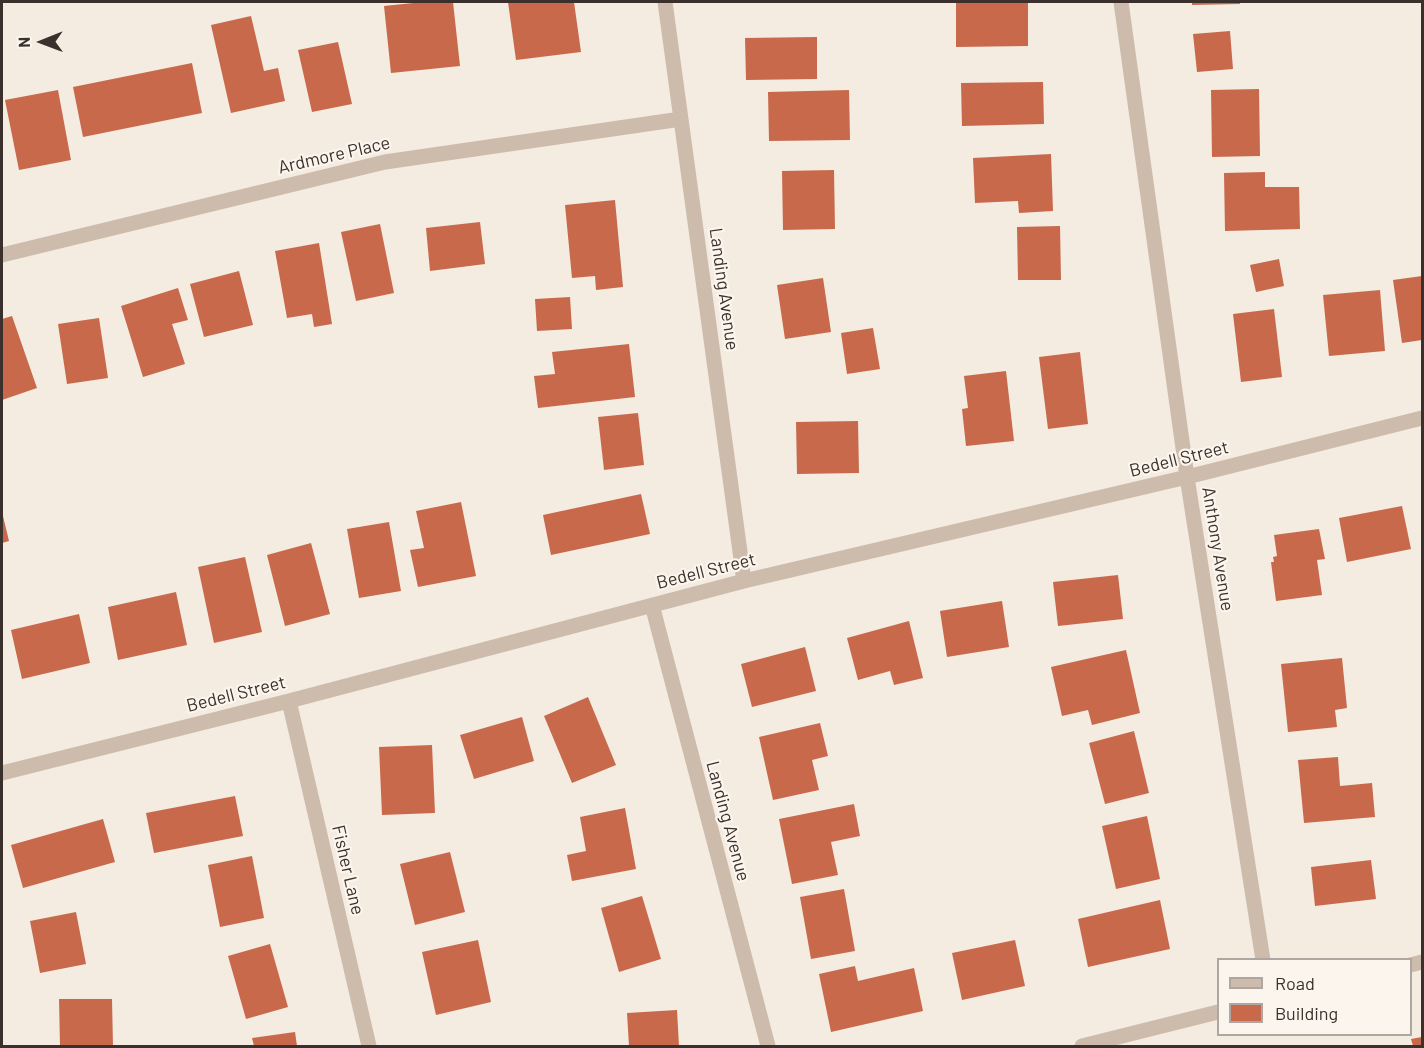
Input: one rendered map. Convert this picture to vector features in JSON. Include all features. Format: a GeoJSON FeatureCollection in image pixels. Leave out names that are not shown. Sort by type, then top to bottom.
{"type":"FeatureCollection","features":[{"type":"Feature","properties":{"kind":"street","name":"Landing Avenue"},"geometry":{"type":"LineString","coordinates":[[664,2],[744,581]]}},
{"type":"Feature","properties":{"kind":"street","name":"Anthony Avenue"},"geometry":{"type":"LineString","coordinates":[[1121,2],[1187,477],[1263,958]]}},
{"type":"Feature","properties":{"kind":"street","name":"Ardmore Place"},"geometry":{"type":"LineString","coordinates":[[2,255],[385,162],[681,119]]}},
{"type":"Feature","properties":{"kind":"street","name":"Bedell Street"},"geometry":{"type":"LineString","coordinates":[[2,773],[290,701],[744,581],[1187,477],[1422,418]]}},
{"type":"Feature","properties":{"kind":"street","name":"Landing Avenue"},"geometry":{"type":"LineString","coordinates":[[652,605],[768,1047]]}},
{"type":"Feature","properties":{"kind":"street","name":"Fisher Lane"},"geometry":{"type":"LineString","coordinates":[[290,701],[369,1047]]}},
{"type":"Feature","properties":{"kind":"street"},"geometry":{"type":"LineString","coordinates":[[1082,1047],[1217,1012]]}},
{"type":"Feature","properties":{"kind":"building"},"geometry":{"type":"Polygon","coordinates":[[[453,2],[460,66],[391,73],[384,6],[453,2]]]}},
{"type":"Feature","properties":{"kind":"building"},"geometry":{"type":"Polygon","coordinates":[[[508,2],[574,2],[581,52],[516,60],[508,2]]]}},
{"type":"Feature","properties":{"kind":"building"},"geometry":{"type":"Polygon","coordinates":[[[956,2],[1028,2],[1028,46],[956,47],[956,2]]]}},
{"type":"Feature","properties":{"kind":"building"},"geometry":{"type":"Polygon","coordinates":[[[1192,2],[1240,2],[1240,4],[1192,5],[1192,2]]]}},
{"type":"Feature","properties":{"kind":"building"},"geometry":{"type":"Polygon","coordinates":[[[251,16],[264,71],[278,68],[285,101],[231,113],[211,25],[251,16]]]}},
{"type":"Feature","properties":{"kind":"building"},"geometry":{"type":"Polygon","coordinates":[[[1230,31],[1233,69],[1197,72],[1193,34],[1230,31]]]}},
{"type":"Feature","properties":{"kind":"building"},"geometry":{"type":"Polygon","coordinates":[[[817,37],[817,79],[746,80],[745,38],[817,37]]]}},
{"type":"Feature","properties":{"kind":"building"},"geometry":{"type":"Polygon","coordinates":[[[338,42],[352,104],[312,112],[298,50],[338,42]]]}},
{"type":"Feature","properties":{"kind":"building"},"geometry":{"type":"Polygon","coordinates":[[[192,63],[202,113],[83,137],[73,87],[192,63]]]}},
{"type":"Feature","properties":{"kind":"building"},"geometry":{"type":"Polygon","coordinates":[[[1043,82],[1044,124],[962,126],[961,83],[1043,82]]]}},
{"type":"Feature","properties":{"kind":"building"},"geometry":{"type":"Polygon","coordinates":[[[1259,89],[1260,156],[1212,157],[1211,90],[1259,89]]]}},
{"type":"Feature","properties":{"kind":"building"},"geometry":{"type":"Polygon","coordinates":[[[58,90],[71,160],[19,170],[5,100],[58,90]]]}},
{"type":"Feature","properties":{"kind":"building"},"geometry":{"type":"Polygon","coordinates":[[[849,90],[850,140],[769,141],[768,92],[849,90]]]}},
{"type":"Feature","properties":{"kind":"building"},"geometry":{"type":"Polygon","coordinates":[[[1051,154],[1053,211],[1019,213],[1018,201],[975,203],[973,158],[1051,154]]]}},
{"type":"Feature","properties":{"kind":"building"},"geometry":{"type":"Polygon","coordinates":[[[834,170],[835,229],[783,230],[782,171],[834,170]]]}},
{"type":"Feature","properties":{"kind":"building"},"geometry":{"type":"Polygon","coordinates":[[[1265,172],[1265,187],[1299,187],[1300,229],[1225,231],[1224,173],[1265,172]]]}},
{"type":"Feature","properties":{"kind":"building"},"geometry":{"type":"Polygon","coordinates":[[[615,200],[623,287],[596,290],[595,276],[572,278],[565,205],[615,200]]]}},
{"type":"Feature","properties":{"kind":"building"},"geometry":{"type":"Polygon","coordinates":[[[480,222],[485,264],[430,271],[426,228],[480,222]]]}},
{"type":"Feature","properties":{"kind":"building"},"geometry":{"type":"Polygon","coordinates":[[[380,224],[394,293],[356,301],[341,232],[380,224]]]}},
{"type":"Feature","properties":{"kind":"building"},"geometry":{"type":"Polygon","coordinates":[[[1060,226],[1061,280],[1018,280],[1017,227],[1060,226]]]}},
{"type":"Feature","properties":{"kind":"building"},"geometry":{"type":"Polygon","coordinates":[[[319,243],[332,324],[314,327],[312,314],[287,318],[275,251],[319,243]]]}},
{"type":"Feature","properties":{"kind":"building"},"geometry":{"type":"Polygon","coordinates":[[[1279,259],[1284,286],[1256,292],[1250,265],[1279,259]]]}},
{"type":"Feature","properties":{"kind":"building"},"geometry":{"type":"Polygon","coordinates":[[[239,271],[253,325],[204,337],[190,284],[239,271]]]}},
{"type":"Feature","properties":{"kind":"building"},"geometry":{"type":"Polygon","coordinates":[[[1422,276],[1422,340],[1402,343],[1393,280],[1422,276]]]}},
{"type":"Feature","properties":{"kind":"building"},"geometry":{"type":"Polygon","coordinates":[[[823,278],[831,332],[785,339],[777,285],[823,278]]]}},
{"type":"Feature","properties":{"kind":"building"},"geometry":{"type":"Polygon","coordinates":[[[178,288],[188,320],[172,324],[185,364],[143,377],[121,306],[178,288]]]}},
{"type":"Feature","properties":{"kind":"building"},"geometry":{"type":"Polygon","coordinates":[[[1380,290],[1385,351],[1329,356],[1323,295],[1380,290]]]}},
{"type":"Feature","properties":{"kind":"building"},"geometry":{"type":"Polygon","coordinates":[[[570,297],[572,329],[537,331],[535,299],[570,297]]]}},
{"type":"Feature","properties":{"kind":"building"},"geometry":{"type":"Polygon","coordinates":[[[1274,309],[1282,377],[1241,382],[1233,314],[1274,309]]]}},
{"type":"Feature","properties":{"kind":"building"},"geometry":{"type":"Polygon","coordinates":[[[12,316],[37,388],[2,400],[2,319],[12,316]]]}},
{"type":"Feature","properties":{"kind":"building"},"geometry":{"type":"Polygon","coordinates":[[[99,318],[108,378],[67,384],[58,324],[99,318]]]}},
{"type":"Feature","properties":{"kind":"building"},"geometry":{"type":"Polygon","coordinates":[[[873,328],[880,369],[847,374],[841,333],[873,328]]]}},
{"type":"Feature","properties":{"kind":"building"},"geometry":{"type":"Polygon","coordinates":[[[629,344],[635,397],[538,408],[534,376],[555,374],[552,352],[629,344]]]}},
{"type":"Feature","properties":{"kind":"building"},"geometry":{"type":"Polygon","coordinates":[[[1080,352],[1088,424],[1048,429],[1039,357],[1080,352]]]}},
{"type":"Feature","properties":{"kind":"building"},"geometry":{"type":"Polygon","coordinates":[[[1006,371],[1014,441],[966,446],[962,409],[968,408],[964,376],[1006,371]]]}},
{"type":"Feature","properties":{"kind":"building"},"geometry":{"type":"Polygon","coordinates":[[[638,413],[644,465],[604,470],[598,417],[638,413]]]}},
{"type":"Feature","properties":{"kind":"building"},"geometry":{"type":"Polygon","coordinates":[[[858,421],[859,473],[797,474],[796,422],[858,421]]]}},
{"type":"Feature","properties":{"kind":"building"},"geometry":{"type":"Polygon","coordinates":[[[641,494],[650,534],[551,555],[543,515],[641,494]]]}},
{"type":"Feature","properties":{"kind":"building"},"geometry":{"type":"Polygon","coordinates":[[[461,502],[476,576],[418,587],[410,550],[424,548],[416,511],[461,502]]]}},
{"type":"Feature","properties":{"kind":"building"},"geometry":{"type":"Polygon","coordinates":[[[1402,506],[1411,549],[1347,562],[1339,518],[1402,506]]]}},
{"type":"Feature","properties":{"kind":"building"},"geometry":{"type":"Polygon","coordinates":[[[2,512],[9,541],[2,543],[2,512]]]}},
{"type":"Feature","properties":{"kind":"building"},"geometry":{"type":"Polygon","coordinates":[[[389,522],[401,591],[359,598],[347,529],[389,522]]]}},
{"type":"Feature","properties":{"kind":"building"},"geometry":{"type":"Polygon","coordinates":[[[1319,529],[1325,559],[1317,560],[1322,595],[1276,601],[1271,562],[1274,562],[1273,557],[1277,556],[1274,535],[1319,529]]]}},
{"type":"Feature","properties":{"kind":"building"},"geometry":{"type":"Polygon","coordinates":[[[311,543],[330,614],[285,626],[267,555],[311,543]]]}},
{"type":"Feature","properties":{"kind":"building"},"geometry":{"type":"Polygon","coordinates":[[[245,557],[262,632],[214,643],[198,567],[245,557]]]}},
{"type":"Feature","properties":{"kind":"building"},"geometry":{"type":"Polygon","coordinates":[[[1118,575],[1123,619],[1058,626],[1053,582],[1118,575]]]}},
{"type":"Feature","properties":{"kind":"building"},"geometry":{"type":"Polygon","coordinates":[[[176,592],[187,645],[118,660],[108,607],[176,592]]]}},
{"type":"Feature","properties":{"kind":"building"},"geometry":{"type":"Polygon","coordinates":[[[1002,601],[1009,647],[947,657],[940,611],[1002,601]]]}},
{"type":"Feature","properties":{"kind":"building"},"geometry":{"type":"Polygon","coordinates":[[[79,614],[90,663],[22,679],[11,630],[79,614]]]}},
{"type":"Feature","properties":{"kind":"building"},"geometry":{"type":"Polygon","coordinates":[[[909,621],[923,678],[894,685],[890,671],[858,680],[847,638],[909,621]]]}},
{"type":"Feature","properties":{"kind":"building"},"geometry":{"type":"Polygon","coordinates":[[[805,647],[816,691],[752,707],[741,664],[805,647]]]}},
{"type":"Feature","properties":{"kind":"building"},"geometry":{"type":"Polygon","coordinates":[[[1126,650],[1140,713],[1092,725],[1088,710],[1062,716],[1051,667],[1126,650]]]}},
{"type":"Feature","properties":{"kind":"building"},"geometry":{"type":"Polygon","coordinates":[[[1342,658],[1347,708],[1335,710],[1337,727],[1288,732],[1281,664],[1342,658]]]}},
{"type":"Feature","properties":{"kind":"building"},"geometry":{"type":"Polygon","coordinates":[[[588,697],[616,765],[572,783],[544,716],[588,697]]]}},
{"type":"Feature","properties":{"kind":"building"},"geometry":{"type":"Polygon","coordinates":[[[522,717],[534,761],[474,779],[460,735],[522,717]]]}},
{"type":"Feature","properties":{"kind":"building"},"geometry":{"type":"Polygon","coordinates":[[[820,723],[828,756],[812,760],[819,790],[773,800],[759,737],[820,723]]]}},
{"type":"Feature","properties":{"kind":"building"},"geometry":{"type":"Polygon","coordinates":[[[1134,731],[1149,793],[1105,804],[1089,743],[1134,731]]]}},
{"type":"Feature","properties":{"kind":"building"},"geometry":{"type":"Polygon","coordinates":[[[432,745],[435,813],[382,815],[379,747],[432,745]]]}},
{"type":"Feature","properties":{"kind":"building"},"geometry":{"type":"Polygon","coordinates":[[[1338,757],[1340,786],[1372,783],[1375,817],[1304,823],[1298,760],[1338,757]]]}},
{"type":"Feature","properties":{"kind":"building"},"geometry":{"type":"Polygon","coordinates":[[[235,796],[243,836],[154,853],[146,813],[235,796]]]}},
{"type":"Feature","properties":{"kind":"building"},"geometry":{"type":"Polygon","coordinates":[[[854,804],[860,836],[831,842],[838,875],[792,884],[779,819],[854,804]]]}},
{"type":"Feature","properties":{"kind":"building"},"geometry":{"type":"Polygon","coordinates":[[[625,808],[636,869],[572,881],[567,855],[586,851],[580,817],[625,808]]]}},
{"type":"Feature","properties":{"kind":"building"},"geometry":{"type":"Polygon","coordinates":[[[1147,816],[1160,879],[1116,889],[1102,826],[1147,816]]]}},
{"type":"Feature","properties":{"kind":"building"},"geometry":{"type":"Polygon","coordinates":[[[103,819],[115,862],[23,888],[11,845],[103,819]]]}},
{"type":"Feature","properties":{"kind":"building"},"geometry":{"type":"Polygon","coordinates":[[[450,852],[465,912],[415,925],[400,864],[450,852]]]}},
{"type":"Feature","properties":{"kind":"building"},"geometry":{"type":"Polygon","coordinates":[[[252,856],[264,918],[220,927],[208,865],[252,856]]]}},
{"type":"Feature","properties":{"kind":"building"},"geometry":{"type":"Polygon","coordinates":[[[1371,860],[1376,899],[1315,906],[1311,867],[1371,860]]]}},
{"type":"Feature","properties":{"kind":"building"},"geometry":{"type":"Polygon","coordinates":[[[844,889],[855,951],[811,959],[800,897],[844,889]]]}},
{"type":"Feature","properties":{"kind":"building"},"geometry":{"type":"Polygon","coordinates":[[[642,896],[661,959],[619,972],[601,908],[642,896]]]}},
{"type":"Feature","properties":{"kind":"building"},"geometry":{"type":"Polygon","coordinates":[[[1160,900],[1170,949],[1088,967],[1078,919],[1160,900]]]}},
{"type":"Feature","properties":{"kind":"building"},"geometry":{"type":"Polygon","coordinates":[[[76,912],[86,964],[40,973],[30,921],[76,912]]]}},
{"type":"Feature","properties":{"kind":"building"},"geometry":{"type":"Polygon","coordinates":[[[478,940],[491,1002],[436,1015],[422,952],[478,940]]]}},
{"type":"Feature","properties":{"kind":"building"},"geometry":{"type":"Polygon","coordinates":[[[1015,940],[1025,986],[962,1000],[952,953],[1015,940]]]}},
{"type":"Feature","properties":{"kind":"building"},"geometry":{"type":"Polygon","coordinates":[[[270,944],[288,1007],[246,1019],[228,956],[270,944]]]}},
{"type":"Feature","properties":{"kind":"building"},"geometry":{"type":"Polygon","coordinates":[[[855,966],[858,981],[914,968],[923,1011],[831,1032],[819,974],[855,966]]]}},
{"type":"Feature","properties":{"kind":"building"},"geometry":{"type":"Polygon","coordinates":[[[59,999],[112,999],[113,1046],[60,1046],[59,999]]]}},
{"type":"Feature","properties":{"kind":"building"},"geometry":{"type":"Polygon","coordinates":[[[677,1010],[679,1046],[629,1046],[627,1013],[677,1010]]]}},
{"type":"Feature","properties":{"kind":"building"},"geometry":{"type":"Polygon","coordinates":[[[295,1032],[297,1046],[254,1046],[252,1038],[295,1032]]]}},
{"type":"Feature","properties":{"kind":"building"},"geometry":{"type":"Polygon","coordinates":[[[1422,1037],[1422,1046],[1413,1046],[1411,1039],[1422,1037]]]}}]}
